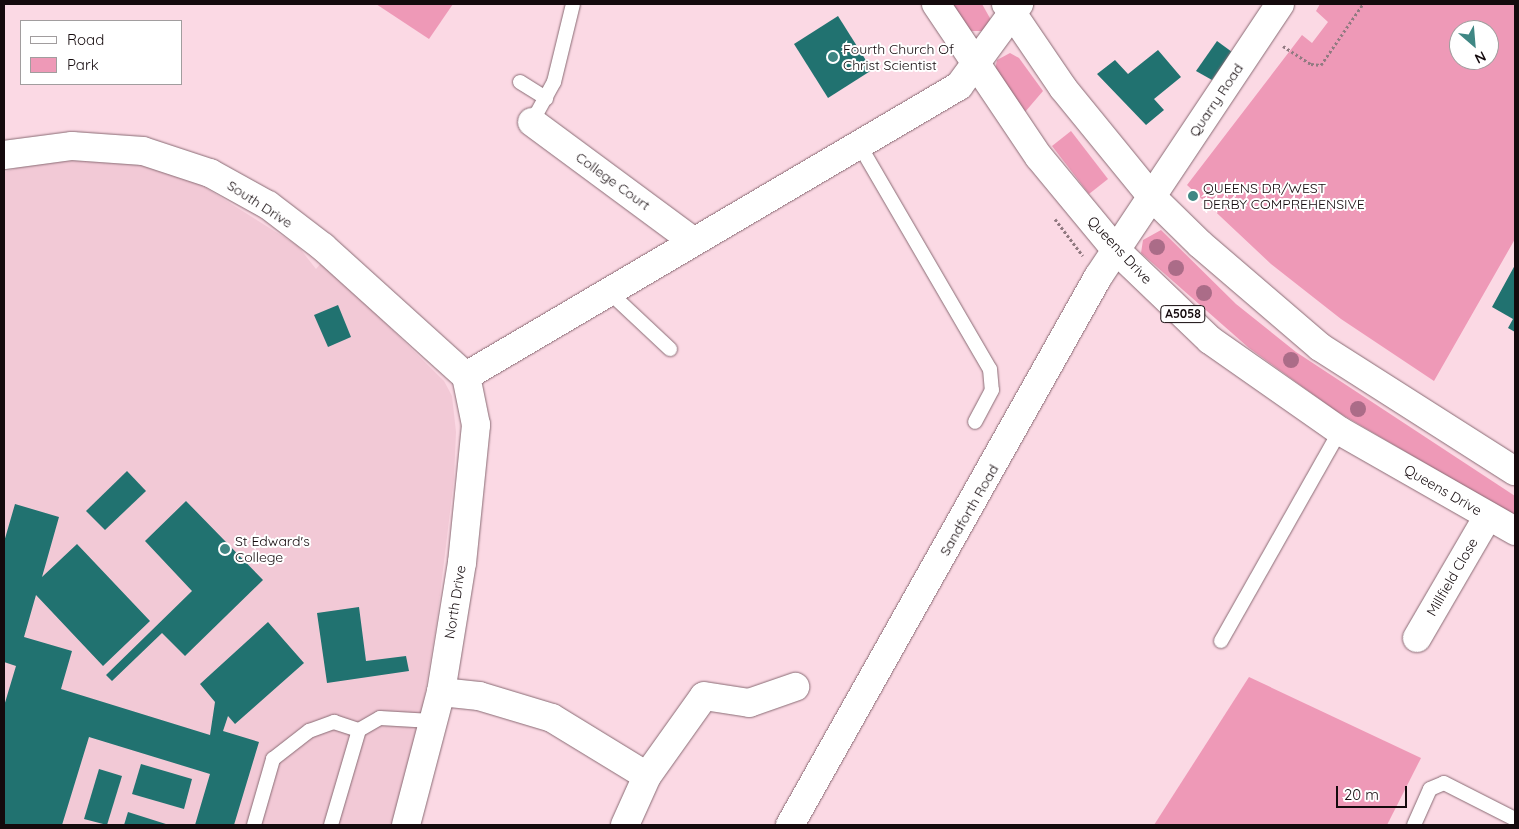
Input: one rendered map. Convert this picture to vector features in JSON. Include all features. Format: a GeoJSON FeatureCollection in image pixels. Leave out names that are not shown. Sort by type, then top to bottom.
{"type":"FeatureCollection","features":[{"type":"Feature","properties":{"kind":"main road","name":"Queens Drive"},"geometry":{"type":"LineString","coordinates":[[936,4],[974,65],[1031,147],[1116,250],[1210,340],[1340,432],[1515,531]]}},
{"type":"Feature","properties":{"kind":"main road","name":"Quarry Road"},"geometry":{"type":"LineString","coordinates":[[1152,197],[1280,4]]}},
{"type":"Feature","properties":{"kind":"main road"},"geometry":{"type":"LineString","coordinates":[[466,376],[693,241],[860,146],[959,86],[1012,7],[1054,77],[1152,197],[1320,347],[1515,471]]}},
{"type":"Feature","properties":{"kind":"main road","name":"College Court"},"geometry":{"type":"LineString","coordinates":[[532,122],[693,241]]}},
{"type":"Feature","properties":{"kind":"main road","name":"South Drive"},"geometry":{"type":"LineString","coordinates":[[4,154],[72,146],[144,151],[210,173],[268,205],[323,247],[466,376]]}},
{"type":"Feature","properties":{"kind":"main road","name":"Sandforth Road"},"geometry":{"type":"LineString","coordinates":[[790,825],[1116,250],[1152,197]]}},
{"type":"Feature","properties":{"kind":"main road","name":"North Drive"},"geometry":{"type":"LineString","coordinates":[[406,825],[441,692],[462,563],[476,425],[466,376]]}},
{"type":"Feature","properties":{"kind":"main road","name":"Millfield Close"},"geometry":{"type":"LineString","coordinates":[[1417,638],[1488,516]]}},
{"type":"Feature","properties":{"kind":"main road"},"geometry":{"type":"LineString","coordinates":[[625,825],[647,776],[704,696],[749,703],[795,687]]}},
{"type":"Feature","properties":{"kind":"main road"},"geometry":{"type":"LineString","coordinates":[[441,692],[480,696],[552,718],[647,776]]}},
{"type":"Feature","properties":{"kind":"lane"},"geometry":{"type":"LineString","coordinates":[[532,122],[546,98],[574,4]]}},
{"type":"Feature","properties":{"kind":"lane"},"geometry":{"type":"LineString","coordinates":[[520,82],[546,98]]}},
{"type":"Feature","properties":{"kind":"lane"},"geometry":{"type":"LineString","coordinates":[[860,146],[990,369],[992,390],[975,422]]}},
{"type":"Feature","properties":{"kind":"lane"},"geometry":{"type":"LineString","coordinates":[[608,291],[670,349]]}},
{"type":"Feature","properties":{"kind":"lane"},"geometry":{"type":"LineString","coordinates":[[1220,641],[1340,432]]}},
{"type":"Feature","properties":{"kind":"lane"},"geometry":{"type":"LineString","coordinates":[[331,825],[359,730],[380,718],[432,721]]}},
{"type":"Feature","properties":{"kind":"lane"},"geometry":{"type":"LineString","coordinates":[[254,825],[273,759],[310,732],[334,722],[359,730]]}},
{"type":"Feature","properties":{"kind":"lane"},"geometry":{"type":"LineString","coordinates":[[1414,825],[1430,789],[1444,783],[1515,819]]}},
{"type":"Feature","properties":{"kind":"path"},"geometry":{"type":"LineString","coordinates":[[1261,32],[1311,64],[1321,65],[1363,4]]}},
{"type":"Feature","properties":{"kind":"shaded area","name":"St Edward's College"},"geometry":{"type":"Polygon","coordinates":[[[118,158],[195,181],[298,246],[316,269],[322,262],[444,381],[452,396],[456,432],[454,479],[437,620],[418,736],[396,825],[4,825],[4,172],[46,159],[118,158]]]}},
{"type":"Feature","properties":{"kind":"green space"},"geometry":{"type":"Polygon","coordinates":[[[376,4],[453,4],[429,39],[376,4]]]}},
{"type":"Feature","properties":{"kind":"green space"},"geometry":{"type":"Polygon","coordinates":[[[953,4],[982,4],[991,20],[985,31],[970,31],[953,4]]]}},
{"type":"Feature","properties":{"kind":"green space"},"geometry":{"type":"Polygon","coordinates":[[[1320,4],[1515,4],[1515,239],[1434,381],[1341,319],[1271,264],[1187,185],[1302,35],[1312,43],[1328,22],[1316,11],[1320,4]]]}},
{"type":"Feature","properties":{"kind":"green space"},"geometry":{"type":"Polygon","coordinates":[[[1010,53],[1019,58],[1043,91],[1025,112],[995,69],[997,60],[1010,53]]]}},
{"type":"Feature","properties":{"kind":"green space"},"geometry":{"type":"Polygon","coordinates":[[[1071,131],[1108,179],[1089,194],[1052,146],[1071,131]]]}},
{"type":"Feature","properties":{"kind":"green space"},"geometry":{"type":"Polygon","coordinates":[[[1161,230],[1236,304],[1296,352],[1515,496],[1515,516],[1336,411],[1249,348],[1141,253],[1143,240],[1161,230]]]}},
{"type":"Feature","properties":{"kind":"green space"},"geometry":{"type":"Polygon","coordinates":[[[1249,677],[1421,758],[1387,825],[1154,825],[1249,677]]]}},
{"type":"Feature","properties":{"kind":"building","name":"Fourth Church Of Christ Scientist"},"geometry":{"type":"Polygon","coordinates":[[[838,16],[872,70],[828,98],[794,44],[838,16]]]}},
{"type":"Feature","properties":{"kind":"building"},"geometry":{"type":"Polygon","coordinates":[[[1217,41],[1232,52],[1212,80],[1196,71],[1217,41]]]}},
{"type":"Feature","properties":{"kind":"building"},"geometry":{"type":"Polygon","coordinates":[[[1158,50],[1181,77],[1154,99],[1164,110],[1146,125],[1097,74],[1115,60],[1128,74],[1158,50]]]}},
{"type":"Feature","properties":{"kind":"building"},"geometry":{"type":"Polygon","coordinates":[[[1515,265],[1515,332],[1508,328],[1513,319],[1492,307],[1515,265]]]}},
{"type":"Feature","properties":{"kind":"building"},"geometry":{"type":"Polygon","coordinates":[[[338,305],[351,337],[328,347],[314,315],[338,305]]]}},
{"type":"Feature","properties":{"kind":"building"},"geometry":{"type":"Polygon","coordinates":[[[127,471],[146,491],[105,530],[86,511],[127,471]]]}},
{"type":"Feature","properties":{"kind":"building"},"geometry":{"type":"Polygon","coordinates":[[[186,501],[263,580],[185,656],[162,633],[112,681],[106,675],[192,591],[145,541],[186,501]]]}},
{"type":"Feature","properties":{"kind":"building"},"geometry":{"type":"Polygon","coordinates":[[[15,504],[59,517],[42,577],[77,544],[150,621],[103,666],[36,595],[24,637],[72,651],[61,689],[210,735],[215,702],[200,684],[268,622],[304,663],[235,724],[228,716],[223,731],[259,742],[234,825],[195,825],[210,774],[89,737],[62,825],[4,825],[4,706],[16,666],[4,662],[4,542],[15,504]]]}},
{"type":"Feature","properties":{"kind":"building"},"geometry":{"type":"Polygon","coordinates":[[[359,607],[366,661],[406,656],[409,671],[327,683],[317,613],[359,607]]]}},
{"type":"Feature","properties":{"kind":"building"},"geometry":{"type":"Polygon","coordinates":[[[141,764],[192,779],[184,809],[132,794],[141,764]]]}},
{"type":"Feature","properties":{"kind":"building"},"geometry":{"type":"Polygon","coordinates":[[[99,769],[122,776],[107,825],[84,819],[99,769]]]}},
{"type":"Feature","properties":{"kind":"building"},"geometry":{"type":"Polygon","coordinates":[[[128,812],[169,825],[124,825],[128,812]]]}},
{"type":"Feature","properties":{"kind":"place","name":"Fourth Church Of Christ Scientist"},"geometry":{"type":"Point","coordinates":[833,57]}},
{"type":"Feature","properties":{"kind":"place","name":"QUEENS DR/WEST DERBY COMPREHENSIVE"},"geometry":{"type":"Point","coordinates":[1193,196]}},
{"type":"Feature","properties":{"kind":"place","name":"St Edward's College"},"geometry":{"type":"Point","coordinates":[225,549]}}]}
